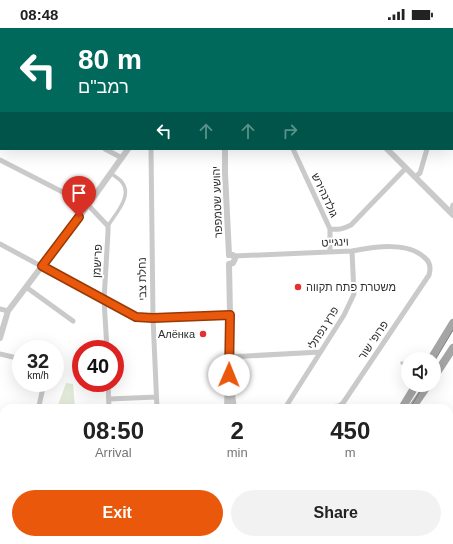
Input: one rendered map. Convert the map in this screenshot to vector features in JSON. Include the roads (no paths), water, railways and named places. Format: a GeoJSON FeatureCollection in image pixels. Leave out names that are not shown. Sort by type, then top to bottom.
{"type":"FeatureCollection","features":[{"type":"Feature","properties":{"kind":"main road"},"geometry":{"type":"LineString","coordinates":[[435,352],[453,323]]}},
{"type":"Feature","properties":{"kind":"main road"},"geometry":{"type":"LineString","coordinates":[[441,366],[453,348]]}},
{"type":"Feature","properties":{"kind":"main road"},"geometry":{"type":"LineString","coordinates":[[404,404],[412,392]]}},
{"type":"Feature","properties":{"kind":"main road"},"geometry":{"type":"LineString","coordinates":[[415,404],[423,392]]}},
{"type":"Feature","properties":{"kind":"street"},"geometry":{"type":"LineString","coordinates":[[107,150],[122,158]]}},
{"type":"Feature","properties":{"kind":"street"},"geometry":{"type":"LineString","coordinates":[[0,338],[8,311],[127,150]]}},
{"type":"Feature","properties":{"kind":"street","name":"נחלת צבי"},"geometry":{"type":"LineString","coordinates":[[151,150],[153,318],[157,404]]}},
{"type":"Feature","properties":{"kind":"street","name":"יהושע שטמפפר"},"geometry":{"type":"LineString","coordinates":[[225,150],[225,174],[232,255],[226,259],[226,262],[229,264],[230,315]]}},
{"type":"Feature","properties":{"kind":"street","name":"גולדנהירש"},"geometry":{"type":"LineString","coordinates":[[293,150],[330,228],[330,252]]}},
{"type":"Feature","properties":{"kind":"street"},"geometry":{"type":"LineString","coordinates":[[388,150],[452,213]]}},
{"type":"Feature","properties":{"kind":"street"},"geometry":{"type":"LineString","coordinates":[[415,177],[420,173],[427,150]]}},
{"type":"Feature","properties":{"kind":"street"},"geometry":{"type":"LineString","coordinates":[[0,160],[88,205],[108,226],[126,197],[125,188],[121,181],[111,173]]}},
{"type":"Feature","properties":{"kind":"street"},"geometry":{"type":"LineString","coordinates":[[330,228],[339,230],[350,225],[406,168]]}},
{"type":"Feature","properties":{"kind":"street"},"geometry":{"type":"LineString","coordinates":[[452,213],[453,206]]}},
{"type":"Feature","properties":{"kind":"street","name":"פרישמן"},"geometry":{"type":"LineString","coordinates":[[107,340],[104,300],[108,226]]}},
{"type":"Feature","properties":{"kind":"street"},"geometry":{"type":"LineString","coordinates":[[0,244],[136,317],[153,318],[230,315],[227,404]]}},
{"type":"Feature","properties":{"kind":"street","name":"וינגייט"},"geometry":{"type":"LineString","coordinates":[[232,255],[352,251],[369,248],[405,248],[420,253],[428,260],[430,264]]}},
{"type":"Feature","properties":{"kind":"street","name":"פרץ נפתלי"},"geometry":{"type":"LineString","coordinates":[[288,404],[344,315],[354,294],[352,251]]}},
{"type":"Feature","properties":{"kind":"street","name":"פרופ' שור"},"geometry":{"type":"LineString","coordinates":[[342,404],[429,275],[430,264]]}},
{"type":"Feature","properties":{"kind":"street"},"geometry":{"type":"LineString","coordinates":[[26,287],[73,321]]}},
{"type":"Feature","properties":{"kind":"street"},"geometry":{"type":"LineString","coordinates":[[93,294],[99,293],[105,288]]}},
{"type":"Feature","properties":{"kind":"street"},"geometry":{"type":"LineString","coordinates":[[105,310],[111,305],[115,306]]}},
{"type":"Feature","properties":{"kind":"street"},"geometry":{"type":"LineString","coordinates":[[0,309],[8,311]]}},
{"type":"Feature","properties":{"kind":"street"},"geometry":{"type":"LineString","coordinates":[[229,356],[320,352]]}},
{"type":"Feature","properties":{"kind":"street"},"geometry":{"type":"LineString","coordinates":[[0,354],[12,357]]}},
{"type":"Feature","properties":{"kind":"street"},"geometry":{"type":"LineString","coordinates":[[229,375],[233,404]]}},
{"type":"Feature","properties":{"kind":"street"},"geometry":{"type":"LineString","coordinates":[[39,404],[42,392]]}},
{"type":"Feature","properties":{"kind":"street"},"geometry":{"type":"LineString","coordinates":[[109,392],[109,404]]}},
{"type":"Feature","properties":{"kind":"street"},"geometry":{"type":"LineString","coordinates":[[109,398],[156,397]]}},
{"type":"Feature","properties":{"kind":"tram line"},"geometry":{"type":"LineString","coordinates":[[440,352],[453,330]]}},
{"type":"Feature","properties":{"kind":"tram line"},"geometry":{"type":"LineString","coordinates":[[412,404],[420,392]]}},
{"type":"Feature","properties":{"kind":"place","name":"משטרת פתח תקווה"},"geometry":{"type":"Point","coordinates":[298,287]}},
{"type":"Feature","properties":{"kind":"place","name":"Алёнка"},"geometry":{"type":"Point","coordinates":[203,334]}}]}
